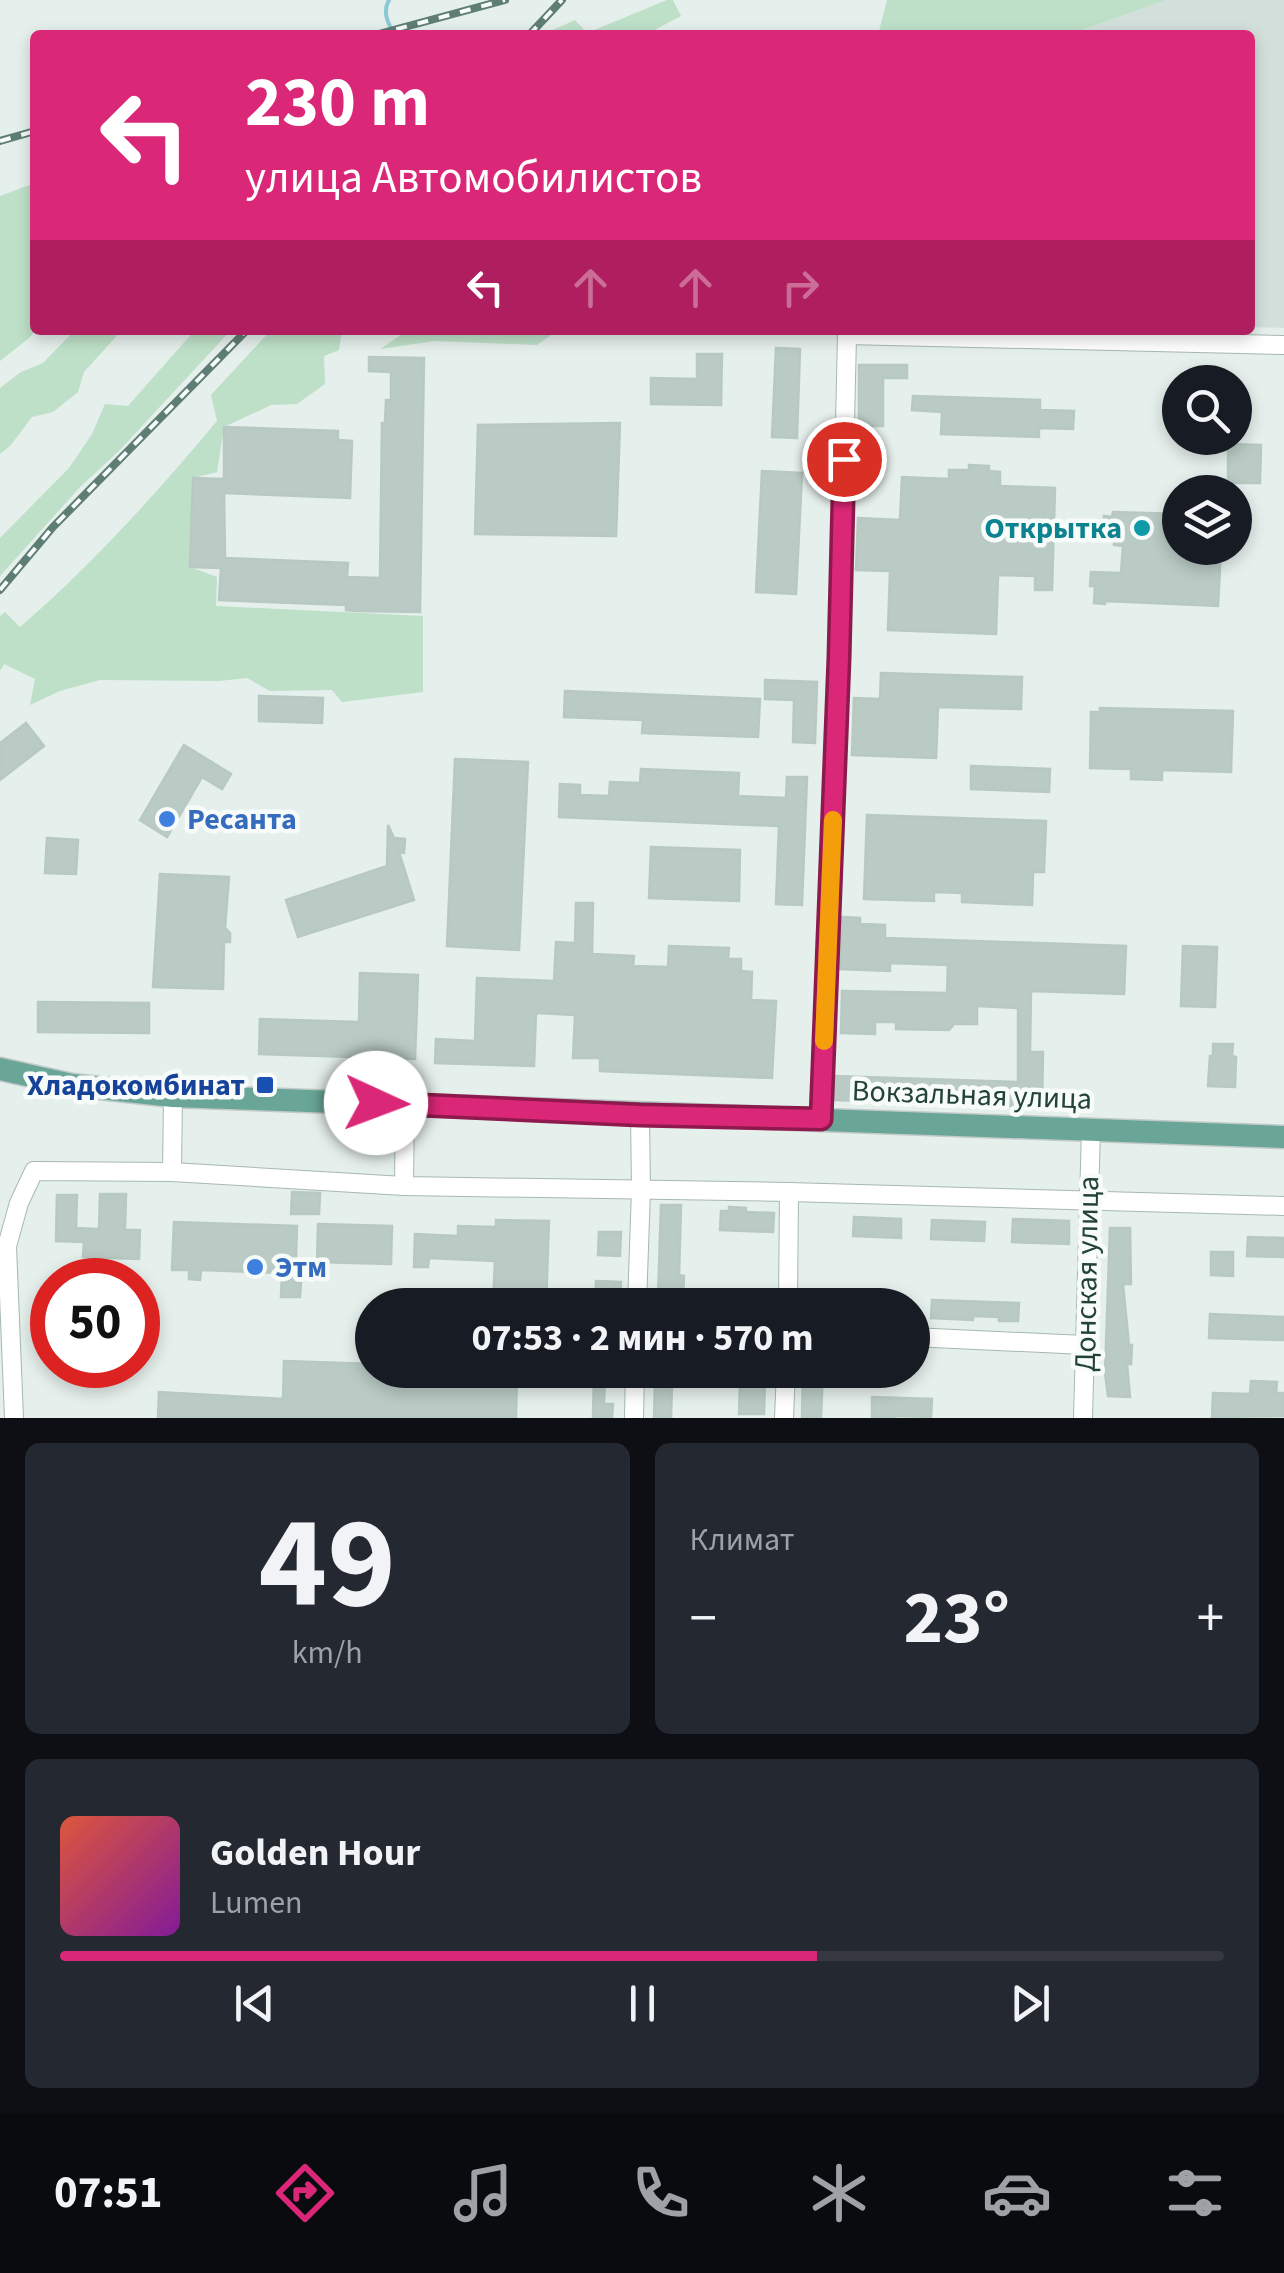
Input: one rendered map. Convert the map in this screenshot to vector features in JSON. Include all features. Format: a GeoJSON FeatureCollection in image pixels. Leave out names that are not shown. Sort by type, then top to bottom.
{"type":"FeatureCollection","features":[{"type":"Feature","properties":{"kind":"main road","name":"Вокзальная улица"},"geometry":{"type":"LineString","coordinates":[[0,1069],[72,1085],[173,1096],[1284,1138]]}},
{"type":"Feature","properties":{"kind":"street"},"geometry":{"type":"LineString","coordinates":[[821,1119],[847,335],[1284,345]]}},
{"type":"Feature","properties":{"kind":"street"},"geometry":{"type":"LineString","coordinates":[[172,1172],[173,1096]]}},
{"type":"Feature","properties":{"kind":"street"},"geometry":{"type":"LineString","coordinates":[[404,1186],[405,1104]]}},
{"type":"Feature","properties":{"kind":"street"},"geometry":{"type":"LineString","coordinates":[[638,1288],[640,1115]]}},
{"type":"Feature","properties":{"kind":"street","name":"Донская улица"},"geometry":{"type":"LineString","coordinates":[[1082,1418],[1091,1129]]}},
{"type":"Feature","properties":{"kind":"street"},"geometry":{"type":"LineString","coordinates":[[14,1418],[7,1246],[19,1203],[34,1171],[172,1172],[404,1186],[1284,1206]]}},
{"type":"Feature","properties":{"kind":"street"},"geometry":{"type":"LineString","coordinates":[[788,1288],[789,1192]]}},
{"type":"Feature","properties":{"kind":"street"},"geometry":{"type":"LineString","coordinates":[[930,1338],[1085,1344]]}},
{"type":"Feature","properties":{"kind":"street"},"geometry":{"type":"LineString","coordinates":[[634,1418],[635,1388]]}},
{"type":"Feature","properties":{"kind":"street"},"geometry":{"type":"LineString","coordinates":[[784,1418],[785,1388]]}},
{"type":"Feature","properties":{"kind":"shaded area"},"geometry":{"type":"Polygon","coordinates":[[[1166,0],[1284,0],[1284,328],[1255,327],[1255,30],[1082,30],[1166,0]]]}},
{"type":"Feature","properties":{"kind":"green space"},"geometry":{"type":"Polygon","coordinates":[[[667,0],[673,0],[681,16],[654,30],[594,30],[667,0]]]}},
{"type":"Feature","properties":{"kind":"green space"},"geometry":{"type":"Polygon","coordinates":[[[887,0],[1166,0],[1082,30],[879,30],[887,0]]]}},
{"type":"Feature","properties":{"kind":"green space"},"geometry":{"type":"Polygon","coordinates":[[[575,20],[584,30],[553,30],[575,20]]]}},
{"type":"Feature","properties":{"kind":"green space"},"geometry":{"type":"Polygon","coordinates":[[[30,185],[32,335],[0,361],[0,196],[30,185]]]}},
{"type":"Feature","properties":{"kind":"green space"},"geometry":{"type":"Polygon","coordinates":[[[70,335],[117,335],[84,372],[78,392],[53,412],[32,417],[0,454],[0,388],[21,372],[43,363],[70,335]]]}},
{"type":"Feature","properties":{"kind":"green space"},"geometry":{"type":"Polygon","coordinates":[[[191,335],[226,335],[0,576],[0,538],[69,468],[92,434],[105,404],[128,406],[191,335]]]}},
{"type":"Feature","properties":{"kind":"green space"},"geometry":{"type":"Polygon","coordinates":[[[266,335],[341,335],[339,350],[324,356],[325,384],[297,404],[271,405],[224,427],[217,472],[193,478],[190,567],[217,577],[216,606],[423,616],[423,692],[342,702],[332,690],[270,691],[247,678],[100,680],[60,691],[30,705],[35,679],[4,664],[0,671],[0,616],[5,612],[20,627],[123,528],[217,421],[211,395],[266,335]]]}},
{"type":"Feature","properties":{"kind":"green space"},"geometry":{"type":"Polygon","coordinates":[[[401,335],[551,335],[537,345],[435,341],[380,349],[401,335]]]}},
{"type":"Feature","properties":{"kind":"building"},"geometry":{"type":"Polygon","coordinates":[[[776,348],[800,349],[797,438],[772,437],[776,348]]]}},
{"type":"Feature","properties":{"kind":"building"},"geometry":{"type":"Polygon","coordinates":[[[697,354],[722,354],[721,405],[651,404],[651,378],[697,379],[697,354]]]}},
{"type":"Feature","properties":{"kind":"building"},"geometry":{"type":"Polygon","coordinates":[[[369,357],[424,358],[420,612],[219,600],[221,568],[190,567],[193,478],[224,479],[224,427],[338,431],[338,440],[352,441],[350,498],[224,493],[225,558],[348,563],[347,577],[380,578],[382,423],[386,400],[391,400],[391,372],[369,371],[369,357]]]}},
{"type":"Feature","properties":{"kind":"building"},"geometry":{"type":"Polygon","coordinates":[[[859,365],[907,365],[907,378],[883,378],[883,426],[859,426],[859,365]]]}},
{"type":"Feature","properties":{"kind":"building"},"geometry":{"type":"Polygon","coordinates":[[[913,396],[1040,400],[1040,410],[1074,411],[1073,429],[1039,428],[1039,437],[941,434],[942,412],[912,410],[913,396]]]}},
{"type":"Feature","properties":{"kind":"building"},"geometry":{"type":"Polygon","coordinates":[[[620,423],[616,536],[475,534],[478,425],[620,423]]]}},
{"type":"Feature","properties":{"kind":"building"},"geometry":{"type":"Polygon","coordinates":[[[1252,445],[1261,445],[1260,483],[1252,483],[1252,475],[1228,475],[1228,455],[1252,455],[1252,445]]]}},
{"type":"Feature","properties":{"kind":"building"},"geometry":{"type":"Polygon","coordinates":[[[969,465],[989,466],[989,471],[1000,472],[1000,486],[1055,488],[1052,590],[1035,590],[1035,576],[998,575],[996,634],[888,630],[890,571],[856,570],[858,518],[900,520],[902,477],[949,479],[949,470],[969,470],[969,465]]]}},
{"type":"Feature","properties":{"kind":"building"},"geometry":{"type":"Polygon","coordinates":[[[762,471],[802,473],[796,594],[756,592],[762,471]]]}},
{"type":"Feature","properties":{"kind":"building"},"geometry":{"type":"Polygon","coordinates":[[[1113,512],[1162,513],[1162,565],[1220,565],[1218,606],[1094,603],[1091,572],[1121,573],[1123,546],[1114,545],[1114,535],[1103,535],[1104,516],[1112,517],[1113,512]]]}},
{"type":"Feature","properties":{"kind":"building"},"geometry":{"type":"Polygon","coordinates":[[[881,673],[1022,677],[1021,709],[938,707],[936,758],[852,755],[854,698],[880,699],[881,673]]]}},
{"type":"Feature","properties":{"kind":"building"},"geometry":{"type":"Polygon","coordinates":[[[765,680],[817,682],[815,743],[793,742],[794,700],[765,699],[765,680]]]}},
{"type":"Feature","properties":{"kind":"building"},"geometry":{"type":"Polygon","coordinates":[[[565,691],[760,699],[758,737],[642,733],[643,720],[564,717],[565,691]]]}},
{"type":"Feature","properties":{"kind":"building"},"geometry":{"type":"Polygon","coordinates":[[[259,696],[323,698],[322,723],[259,721],[259,696]]]}},
{"type":"Feature","properties":{"kind":"building"},"geometry":{"type":"Polygon","coordinates":[[[1100,708],[1233,711],[1231,772],[1162,770],[1162,780],[1131,779],[1131,769],[1090,768],[1091,712],[1100,712],[1100,708]]]}},
{"type":"Feature","properties":{"kind":"building"},"geometry":{"type":"Polygon","coordinates":[[[26,723],[44,746],[0,780],[0,743],[26,723]]]}},
{"type":"Feature","properties":{"kind":"building"},"geometry":{"type":"Polygon","coordinates":[[[184,745],[231,774],[222,789],[202,777],[167,837],[140,820],[184,745]]]}},
{"type":"Feature","properties":{"kind":"building"},"geometry":{"type":"Polygon","coordinates":[[[455,759],[528,762],[519,950],[447,946],[455,759]]]}},
{"type":"Feature","properties":{"kind":"building"},"geometry":{"type":"Polygon","coordinates":[[[971,766],[1050,769],[1049,792],[971,789],[971,766]]]}},
{"type":"Feature","properties":{"kind":"building"},"geometry":{"type":"Polygon","coordinates":[[[641,769],[739,773],[738,796],[786,798],[787,777],[807,777],[802,905],[776,904],[779,826],[559,817],[560,784],[580,785],[580,795],[609,796],[610,782],[640,783],[641,769]]]}},
{"type":"Feature","properties":{"kind":"building"},"geometry":{"type":"Polygon","coordinates":[[[867,815],[1046,821],[1044,872],[1033,872],[1032,905],[962,902],[962,893],[934,892],[934,901],[864,899],[867,815]]]}},
{"type":"Feature","properties":{"kind":"building"},"geometry":{"type":"Polygon","coordinates":[[[388,825],[394,838],[405,839],[404,853],[399,852],[414,900],[298,937],[286,900],[387,866],[388,825]]]}},
{"type":"Feature","properties":{"kind":"building"},"geometry":{"type":"Polygon","coordinates":[[[47,838],[78,840],[76,874],[45,873],[47,838]]]}},
{"type":"Feature","properties":{"kind":"building"},"geometry":{"type":"Polygon","coordinates":[[[651,847],[740,850],[739,901],[649,898],[651,847]]]}},
{"type":"Feature","properties":{"kind":"building"},"geometry":{"type":"Polygon","coordinates":[[[160,874],[229,877],[225,928],[230,933],[230,942],[224,942],[223,989],[153,987],[160,874]]]}},
{"type":"Feature","properties":{"kind":"building"},"geometry":{"type":"Polygon","coordinates":[[[576,903],[593,903],[592,954],[634,956],[633,966],[668,967],[669,946],[729,948],[728,959],[741,959],[741,971],[752,972],[751,1000],[776,1001],[772,1078],[600,1071],[600,1058],[573,1058],[575,1015],[536,1013],[534,1066],[435,1063],[436,1039],[475,1041],[477,978],[554,981],[556,942],[575,943],[576,903]]]}},
{"type":"Feature","properties":{"kind":"building"},"geometry":{"type":"Polygon","coordinates":[[[842,917],[860,918],[860,924],[885,925],[885,938],[1126,946],[1124,994],[1031,991],[1030,1052],[1043,1052],[1042,1104],[834,1100],[835,1076],[1018,1082],[1018,1008],[977,1006],[977,1024],[954,1024],[949,1030],[896,1029],[896,1022],[875,1022],[875,1034],[841,1033],[842,991],[947,993],[948,965],[890,963],[890,971],[840,969],[842,917]]]}},
{"type":"Feature","properties":{"kind":"building"},"geometry":{"type":"Polygon","coordinates":[[[1183,946],[1217,947],[1215,1007],[1181,1006],[1183,946]]]}},
{"type":"Feature","properties":{"kind":"building"},"geometry":{"type":"Polygon","coordinates":[[[360,973],[418,975],[415,1059],[259,1054],[260,1019],[359,1022],[360,973]]]}},
{"type":"Feature","properties":{"kind":"building"},"geometry":{"type":"Polygon","coordinates":[[[38,1002],[149,1003],[149,1033],[38,1032],[38,1002]]]}},
{"type":"Feature","properties":{"kind":"building"},"geometry":{"type":"Polygon","coordinates":[[[1213,1044],[1233,1044],[1235,1087],[1208,1086],[1213,1044]]]}},
{"type":"Feature","properties":{"kind":"building"},"geometry":{"type":"Polygon","coordinates":[[[292,1192],[320,1193],[319,1214],[291,1214],[292,1192]]]}},
{"type":"Feature","properties":{"kind":"building"},"geometry":{"type":"Polygon","coordinates":[[[100,1194],[126,1194],[125,1230],[140,1230],[139,1258],[83,1257],[84,1242],[56,1241],[57,1195],[77,1195],[76,1228],[99,1229],[100,1194]]]}},
{"type":"Feature","properties":{"kind":"building"},"geometry":{"type":"Polygon","coordinates":[[[661,1205],[681,1205],[679,1275],[684,1276],[683,1288],[658,1288],[661,1205]]]}},
{"type":"Feature","properties":{"kind":"building"},"geometry":{"type":"Polygon","coordinates":[[[729,1207],[774,1213],[773,1232],[720,1230],[721,1211],[729,1211],[729,1207]]]}},
{"type":"Feature","properties":{"kind":"building"},"geometry":{"type":"Polygon","coordinates":[[[854,1217],[901,1219],[901,1238],[853,1236],[854,1217]]]}},
{"type":"Feature","properties":{"kind":"building"},"geometry":{"type":"Polygon","coordinates":[[[1013,1219],[1069,1221],[1069,1244],[1012,1242],[1013,1219]]]}},
{"type":"Feature","properties":{"kind":"building"},"geometry":{"type":"Polygon","coordinates":[[[496,1220],[549,1221],[547,1288],[494,1288],[495,1261],[429,1258],[428,1267],[414,1267],[415,1234],[458,1236],[458,1226],[496,1227],[496,1220]]]}},
{"type":"Feature","properties":{"kind":"building"},"geometry":{"type":"Polygon","coordinates":[[[932,1220],[985,1222],[984,1241],[931,1239],[932,1220]]]}},
{"type":"Feature","properties":{"kind":"building"},"geometry":{"type":"Polygon","coordinates":[[[174,1222],[297,1226],[295,1283],[301,1283],[300,1297],[281,1297],[282,1273],[201,1270],[200,1280],[189,1279],[189,1270],[172,1270],[174,1222]]]}},
{"type":"Feature","properties":{"kind":"building"},"geometry":{"type":"Polygon","coordinates":[[[318,1224],[392,1226],[391,1264],[317,1262],[318,1224]]]}},
{"type":"Feature","properties":{"kind":"building"},"geometry":{"type":"Polygon","coordinates":[[[1110,1228],[1130,1228],[1131,1284],[1123,1284],[1132,1345],[1131,1364],[1127,1364],[1130,1397],[1108,1396],[1105,1373],[1110,1228]]]}},
{"type":"Feature","properties":{"kind":"building"},"geometry":{"type":"Polygon","coordinates":[[[599,1232],[621,1232],[620,1256],[598,1255],[599,1232]]]}},
{"type":"Feature","properties":{"kind":"building"},"geometry":{"type":"Polygon","coordinates":[[[1248,1237],[1284,1238],[1284,1257],[1247,1256],[1248,1237]]]}},
{"type":"Feature","properties":{"kind":"building"},"geometry":{"type":"Polygon","coordinates":[[[1211,1252],[1233,1252],[1233,1276],[1211,1275],[1211,1252]]]}},
{"type":"Feature","properties":{"kind":"building"},"geometry":{"type":"Polygon","coordinates":[[[596,1281],[621,1282],[621,1288],[596,1288],[596,1281]]]}},
{"type":"Feature","properties":{"kind":"building"},"geometry":{"type":"Polygon","coordinates":[[[932,1300],[1019,1303],[1018,1321],[973,1316],[973,1320],[931,1318],[932,1300]]]}},
{"type":"Feature","properties":{"kind":"building"},"geometry":{"type":"Polygon","coordinates":[[[1210,1314],[1284,1317],[1284,1340],[1209,1338],[1210,1314]]]}},
{"type":"Feature","properties":{"kind":"building"},"geometry":{"type":"Polygon","coordinates":[[[284,1361],[355,1363],[355,1388],[517,1388],[516,1418],[158,1418],[159,1392],[283,1399],[284,1361]]]}},
{"type":"Feature","properties":{"kind":"building"},"geometry":{"type":"Polygon","coordinates":[[[1251,1381],[1277,1382],[1276,1393],[1284,1393],[1284,1416],[1212,1417],[1213,1393],[1250,1394],[1251,1381]]]}},
{"type":"Feature","properties":{"kind":"building"},"geometry":{"type":"Polygon","coordinates":[[[594,1388],[604,1388],[604,1404],[613,1404],[612,1418],[593,1418],[594,1388]]]}},
{"type":"Feature","properties":{"kind":"building"},"geometry":{"type":"Polygon","coordinates":[[[655,1388],[672,1388],[671,1418],[654,1418],[655,1388]]]}},
{"type":"Feature","properties":{"kind":"building"},"geometry":{"type":"Polygon","coordinates":[[[740,1388],[765,1388],[764,1414],[739,1414],[740,1388]]]}},
{"type":"Feature","properties":{"kind":"building"},"geometry":{"type":"Polygon","coordinates":[[[803,1388],[822,1388],[821,1418],[802,1417],[803,1388]]]}},
{"type":"Feature","properties":{"kind":"building"},"geometry":{"type":"Polygon","coordinates":[[[872,1397],[932,1399],[931,1417],[872,1418],[872,1397]]]}},
{"type":"Feature","properties":{"kind":"waterway"},"geometry":{"type":"LineString","coordinates":[[389,0],[386,13],[392,30]]}},
{"type":"Feature","properties":{"kind":"railway"},"geometry":{"type":"LineString","coordinates":[[394,30],[505,0]]}},
{"type":"Feature","properties":{"kind":"railway"},"geometry":{"type":"LineString","coordinates":[[534,30],[562,0]]}},
{"type":"Feature","properties":{"kind":"railway"},"geometry":{"type":"LineString","coordinates":[[0,141],[30,132]]}},
{"type":"Feature","properties":{"kind":"railway"},"geometry":{"type":"LineString","coordinates":[[0,590],[53,527],[242,335]]}},
{"type":"Feature","properties":{"kind":"slow traffic"},"geometry":{"type":"LineString","coordinates":[[824,1041],[833,820]]}},
{"type":"Feature","properties":{"kind":"place","name":"Открытка"},"geometry":{"type":"Point","coordinates":[1142,528]}},
{"type":"Feature","properties":{"kind":"place","name":"Ресанта"},"geometry":{"type":"Point","coordinates":[167,819]}},
{"type":"Feature","properties":{"kind":"place","name":"Хладокомбинат"},"geometry":{"type":"Point","coordinates":[265,1085]}},
{"type":"Feature","properties":{"kind":"place","name":"Этм"},"geometry":{"type":"Point","coordinates":[255,1267]}},
{"type":"Feature","properties":{"kind":"route"},"geometry":{"type":"LineString","coordinates":[[376,1103],[821,1119],[844,459]]}}]}
